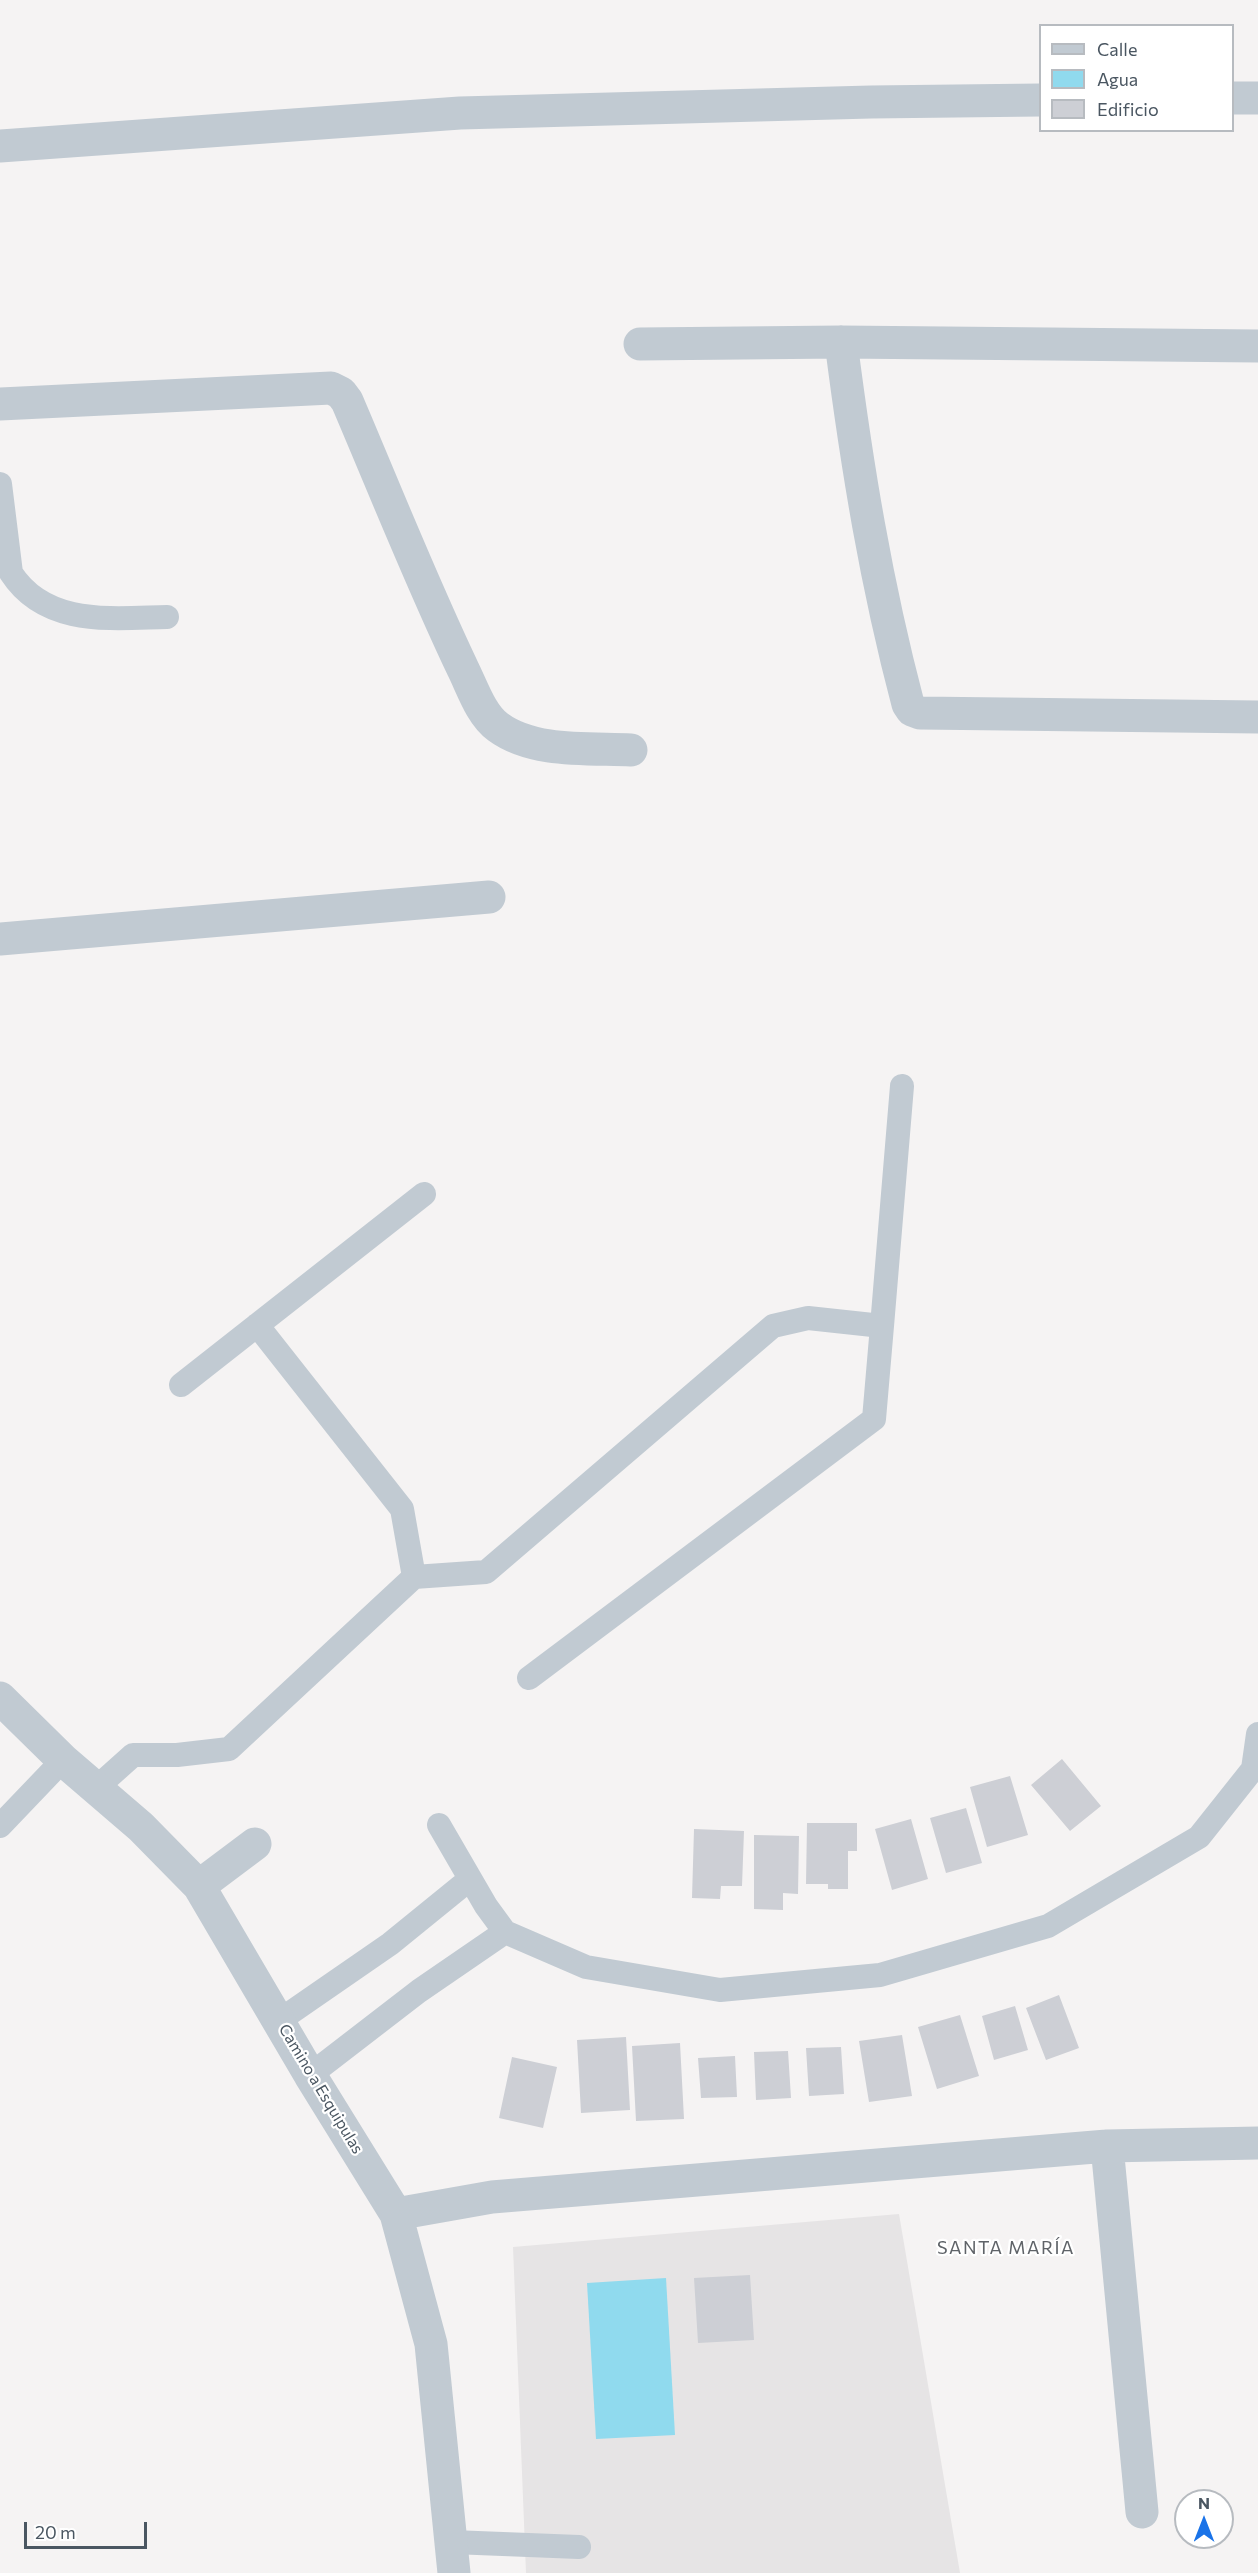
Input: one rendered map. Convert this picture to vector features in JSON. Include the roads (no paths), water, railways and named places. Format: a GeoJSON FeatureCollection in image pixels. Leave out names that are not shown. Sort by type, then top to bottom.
{"type":"FeatureCollection","features":[{"type":"Feature","properties":{"kind":"street"},"geometry":{"type":"LineString","coordinates":[[1234,98],[1258,98]]}},
{"type":"Feature","properties":{"kind":"street"},"geometry":{"type":"LineString","coordinates":[[0,146],[460,113],[1039,100]]}},
{"type":"Feature","properties":{"kind":"street"},"geometry":{"type":"LineString","coordinates":[[640,344],[841,342],[1258,346]]}},
{"type":"Feature","properties":{"kind":"street"},"geometry":{"type":"LineString","coordinates":[[841,342],[869,538],[885,618],[908,704],[912,710],[920,713],[1258,717]]}},
{"type":"Feature","properties":{"kind":"street"},"geometry":{"type":"LineString","coordinates":[[0,404],[331,388],[341,393],[347,401],[453,647],[482,706],[496,727],[518,738],[543,745],[631,750]]}},
{"type":"Feature","properties":{"kind":"street"},"geometry":{"type":"LineString","coordinates":[[0,939],[489,897]]}},
{"type":"Feature","properties":{"kind":"street","name":"Camino a Esquipulas"},"geometry":{"type":"LineString","coordinates":[[0,1698],[63,1760],[141,1827],[199,1886],[280,2020],[310,2075],[396,2214],[431,2344],[453,2557]]}},
{"type":"Feature","properties":{"kind":"street"},"geometry":{"type":"LineString","coordinates":[[199,1886],[255,1844]]}},
{"type":"Feature","properties":{"kind":"street"},"geometry":{"type":"LineString","coordinates":[[396,2214],[492,2197],[1107,2146],[1258,2143]]}},
{"type":"Feature","properties":{"kind":"street"},"geometry":{"type":"LineString","coordinates":[[1107,2146],[1142,2512]]}},
{"type":"Feature","properties":{"kind":"lane"},"geometry":{"type":"LineString","coordinates":[[0,484],[11,573],[18,584],[54,609],[73,615],[93,618],[167,617]]}},
{"type":"Feature","properties":{"kind":"lane"},"geometry":{"type":"LineString","coordinates":[[530,1677],[874,1419],[902,1086]]}},
{"type":"Feature","properties":{"kind":"lane"},"geometry":{"type":"LineString","coordinates":[[181,1385],[424,1194]]}},
{"type":"Feature","properties":{"kind":"lane"},"geometry":{"type":"LineString","coordinates":[[95,1789],[133,1755],[177,1755],[229,1749],[414,1576],[486,1572],[773,1326],[808,1318],[882,1326]]}},
{"type":"Feature","properties":{"kind":"lane"},"geometry":{"type":"LineString","coordinates":[[257,1325],[402,1509],[414,1576]]}},
{"type":"Feature","properties":{"kind":"lane"},"geometry":{"type":"LineString","coordinates":[[439,1825],[470,1879],[506,1932],[586,1967],[720,1990],[880,1975],[1048,1926],[1199,1837],[1256,1770],[1258,1734]]}},
{"type":"Feature","properties":{"kind":"lane"},"geometry":{"type":"LineString","coordinates":[[0,1826],[63,1760]]}},
{"type":"Feature","properties":{"kind":"lane"},"geometry":{"type":"LineString","coordinates":[[280,2020],[390,1944],[470,1879]]}},
{"type":"Feature","properties":{"kind":"lane"},"geometry":{"type":"LineString","coordinates":[[310,2075],[419,1991],[506,1932]]}},
{"type":"Feature","properties":{"kind":"lane"},"geometry":{"type":"LineString","coordinates":[[453,2557],[579,2547]]}},
{"type":"Feature","properties":{"kind":"water"},"geometry":{"type":"Polygon","coordinates":[[[666,2278],[675,2435],[596,2439],[587,2283],[666,2278]]]}},
{"type":"Feature","properties":{"kind":"district","name":"SANTA MARÍA"},"geometry":{"type":"Point","coordinates":[1006,2248]}}]}
